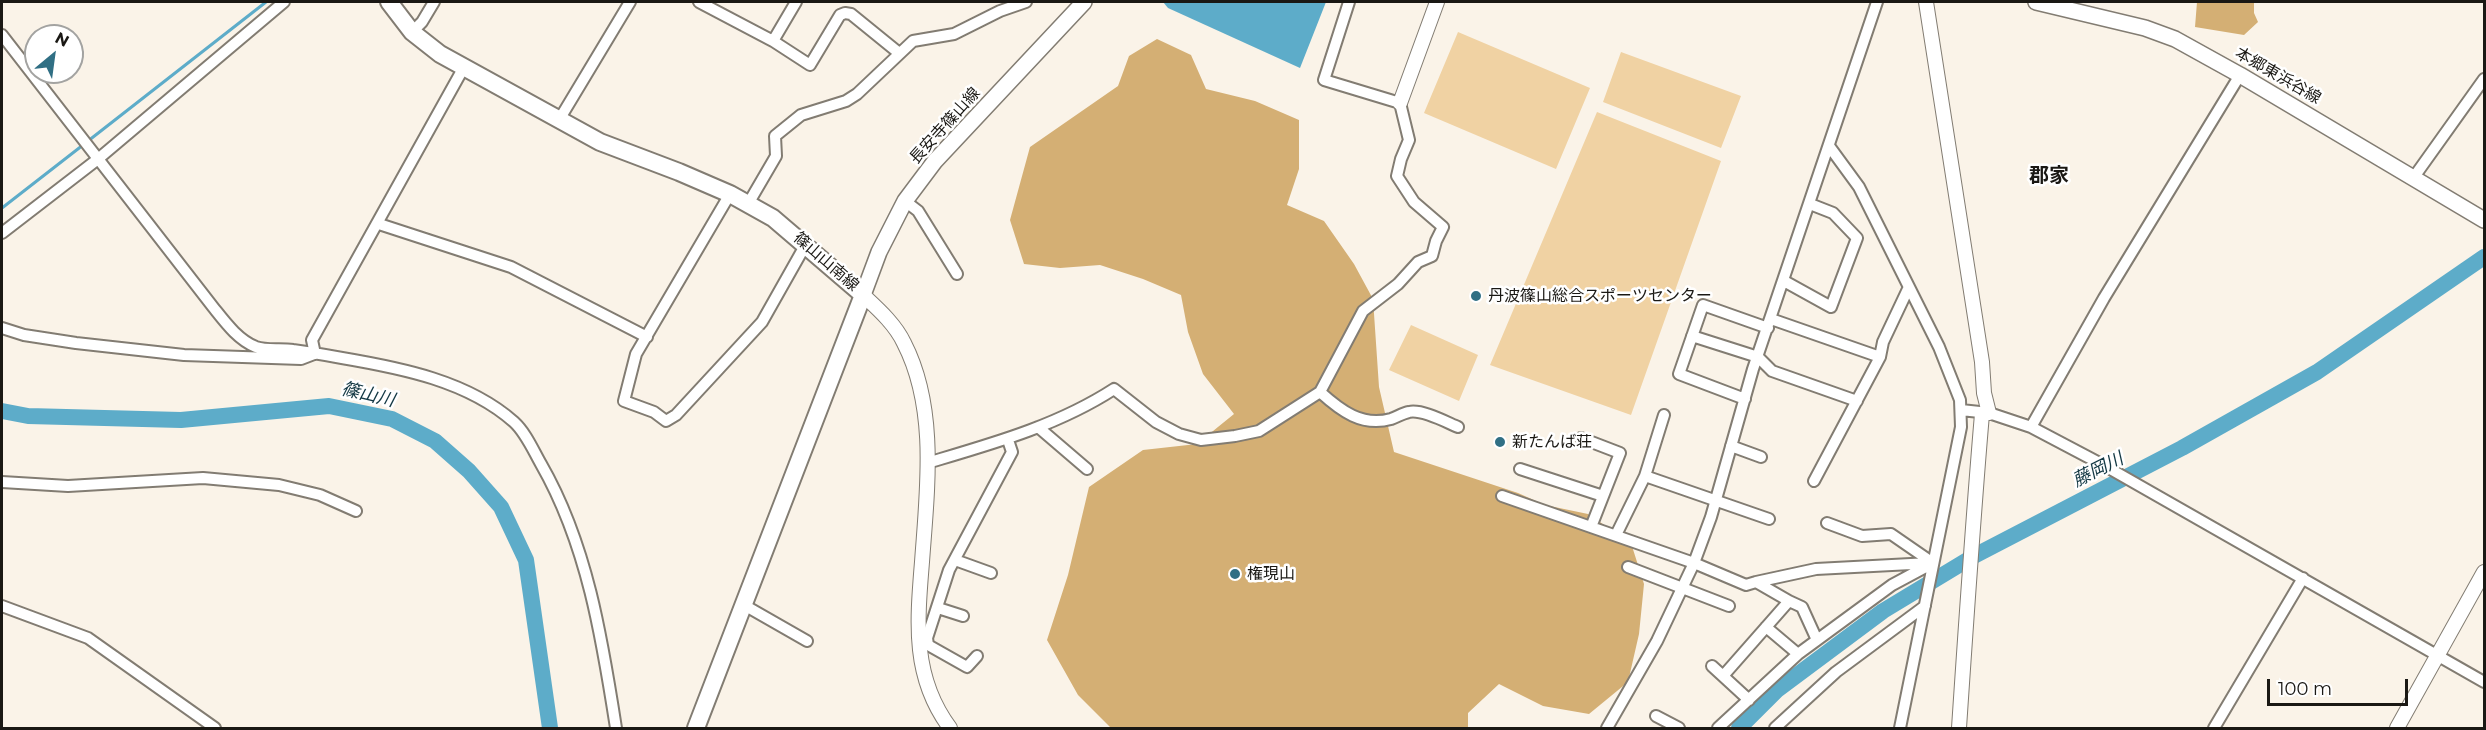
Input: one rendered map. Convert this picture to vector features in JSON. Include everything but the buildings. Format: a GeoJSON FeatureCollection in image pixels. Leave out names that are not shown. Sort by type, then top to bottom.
{"type":"FeatureCollection","features":[{"type":"Feature","properties":{"kind":"main road","name":"長安寺篠山線"},"geometry":{"type":"LineString","coordinates":[[863,294],[879,252],[905,201],[934,162],[1084,2]]}},
{"type":"Feature","properties":{"kind":"main road","name":"本郷東浜谷線"},"geometry":{"type":"LineString","coordinates":[[2036,2],[2145,28],[2175,39],[2484,220]]}},
{"type":"Feature","properties":{"kind":"main road","name":"篠山山南線"},"geometry":{"type":"LineString","coordinates":[[392,7],[412,32],[440,54],[559,120],[600,142],[730,194],[773,218],[863,294],[696,729]]}},
{"type":"Feature","properties":{"kind":"street"},"geometry":{"type":"LineString","coordinates":[[2,233],[98,159],[284,2]]}},
{"type":"Feature","properties":{"kind":"street"},"geometry":{"type":"LineString","coordinates":[[379,2],[392,7]]}},
{"type":"Feature","properties":{"kind":"street"},"geometry":{"type":"LineString","coordinates":[[412,32],[422,22],[434,2]]}},
{"type":"Feature","properties":{"kind":"street"},"geometry":{"type":"LineString","coordinates":[[559,120],[630,2]]}},
{"type":"Feature","properties":{"kind":"street"},"geometry":{"type":"LineString","coordinates":[[699,2],[773,41],[810,65],[840,15],[845,12],[851,14],[899,53]]}},
{"type":"Feature","properties":{"kind":"street"},"geometry":{"type":"LineString","coordinates":[[773,41],[796,2]]}},
{"type":"Feature","properties":{"kind":"street"},"geometry":{"type":"LineString","coordinates":[[748,204],[776,156],[775,136],[801,116],[846,101],[913,41],[954,34],[1000,11],[1026,2]]}},
{"type":"Feature","properties":{"kind":"street"},"geometry":{"type":"LineString","coordinates":[[1349,2],[1324,80],[1400,102]]}},
{"type":"Feature","properties":{"kind":"street"},"geometry":{"type":"LineString","coordinates":[[927,463],[1008,440],[1088,406],[1114,389],[1156,422],[1179,434],[1201,440],[1235,436],[1259,430],[1320,392],[1363,310],[1398,284],[1418,262],[1432,256],[1443,227],[1414,202],[1397,176],[1409,140],[1400,102],[1437,2]]}},
{"type":"Feature","properties":{"kind":"street"},"geometry":{"type":"LineString","coordinates":[[1606,729],[1657,641],[1694,563],[1716,500],[1769,323],[1877,2]]}},
{"type":"Feature","properties":{"kind":"street"},"geometry":{"type":"LineString","coordinates":[[1926,2],[1982,363],[1985,414],[1971,544],[1959,729]]}},
{"type":"Feature","properties":{"kind":"street"},"geometry":{"type":"LineString","coordinates":[[2,35],[213,308],[240,337],[257,347],[315,354],[412,371],[433,377],[479,399],[514,422],[528,440],[557,492],[579,549],[588,579],[615,729]]}},
{"type":"Feature","properties":{"kind":"street"},"geometry":{"type":"LineString","coordinates":[[315,354],[312,340],[379,224],[464,67]]}},
{"type":"Feature","properties":{"kind":"street"},"geometry":{"type":"LineString","coordinates":[[2031,427],[2104,298],[2240,75]]}},
{"type":"Feature","properties":{"kind":"street"},"geometry":{"type":"LineString","coordinates":[[2414,177],[2484,80]]}},
{"type":"Feature","properties":{"kind":"street"},"geometry":{"type":"LineString","coordinates":[[1829,146],[1859,187],[1939,347],[1960,400],[1961,427],[1900,729]]}},
{"type":"Feature","properties":{"kind":"street"},"geometry":{"type":"LineString","coordinates":[[730,194],[636,354],[624,401],[654,412],[666,421],[691,400],[699,388],[762,322],[806,244]]}},
{"type":"Feature","properties":{"kind":"street"},"geometry":{"type":"LineString","coordinates":[[905,201],[918,211],[957,274]]}},
{"type":"Feature","properties":{"kind":"street"},"geometry":{"type":"LineString","coordinates":[[1784,282],[1831,307],[1857,238],[1833,213],[1810,204]]}},
{"type":"Feature","properties":{"kind":"street"},"geometry":{"type":"LineString","coordinates":[[379,224],[511,267],[647,337]]}},
{"type":"Feature","properties":{"kind":"street"},"geometry":{"type":"LineString","coordinates":[[1814,481],[1880,357],[1883,342],[1909,287]]}},
{"type":"Feature","properties":{"kind":"street"},"geometry":{"type":"LineString","coordinates":[[863,294],[887,318],[903,340],[912,359],[922,395],[928,435],[922,637],[928,645],[967,666],[977,656]]}},
{"type":"Feature","properties":{"kind":"street"},"geometry":{"type":"LineString","coordinates":[[1745,399],[1679,374],[1703,305],[1880,357]]}},
{"type":"Feature","properties":{"kind":"street"},"geometry":{"type":"LineString","coordinates":[[2,328],[24,335],[76,343],[184,355],[301,359],[315,354]]}},
{"type":"Feature","properties":{"kind":"street"},"geometry":{"type":"LineString","coordinates":[[1692,336],[1758,357],[1772,372],[1857,402]]}},
{"type":"Feature","properties":{"kind":"street"},"geometry":{"type":"LineString","coordinates":[[1320,392],[1335,406],[1359,420],[1390,419],[1410,411],[1436,417],[1458,427]]}},
{"type":"Feature","properties":{"kind":"street"},"geometry":{"type":"LineString","coordinates":[[1961,410],[2031,427],[2105,466],[2484,682]]}},
{"type":"Feature","properties":{"kind":"street"},"geometry":{"type":"LineString","coordinates":[[1616,535],[1645,476],[1664,415]]}},
{"type":"Feature","properties":{"kind":"street"},"geometry":{"type":"LineString","coordinates":[[1038,427],[1087,469]]}},
{"type":"Feature","properties":{"kind":"street"},"geometry":{"type":"LineString","coordinates":[[1581,438],[1620,453],[1591,527]]}},
{"type":"Feature","properties":{"kind":"street"},"geometry":{"type":"LineString","coordinates":[[950,729],[928,686],[918,650],[922,637],[938,608],[949,570],[1012,453],[1008,440]]}},
{"type":"Feature","properties":{"kind":"street"},"geometry":{"type":"LineString","coordinates":[[1731,446],[1761,457]]}},
{"type":"Feature","properties":{"kind":"street"},"geometry":{"type":"LineString","coordinates":[[1520,469],[1603,496]]}},
{"type":"Feature","properties":{"kind":"street"},"geometry":{"type":"LineString","coordinates":[[1645,476],[1769,519]]}},
{"type":"Feature","properties":{"kind":"street"},"geometry":{"type":"LineString","coordinates":[[2,482],[69,486],[203,478],[279,485],[320,495],[356,511]]}},
{"type":"Feature","properties":{"kind":"street"},"geometry":{"type":"LineString","coordinates":[[1502,496],[1694,563],[1746,585],[1816,569],[1932,566]]}},
{"type":"Feature","properties":{"kind":"street"},"geometry":{"type":"LineString","coordinates":[[1827,523],[1862,536],[1891,534],[1932,566]]}},
{"type":"Feature","properties":{"kind":"street"},"geometry":{"type":"LineString","coordinates":[[955,560],[991,573]]}},
{"type":"Feature","properties":{"kind":"street"},"geometry":{"type":"LineString","coordinates":[[1718,729],[1798,654],[1892,585],[1932,566]]}},
{"type":"Feature","properties":{"kind":"street"},"geometry":{"type":"LineString","coordinates":[[1628,567],[1729,606]]}},
{"type":"Feature","properties":{"kind":"street"},"geometry":{"type":"LineString","coordinates":[[2397,729],[2484,572]]}},
{"type":"Feature","properties":{"kind":"street"},"geometry":{"type":"LineString","coordinates":[[2214,729],[2303,578]]}},
{"type":"Feature","properties":{"kind":"street"},"geometry":{"type":"LineString","coordinates":[[1756,582],[1802,607],[1817,640]]}},
{"type":"Feature","properties":{"kind":"street"},"geometry":{"type":"LineString","coordinates":[[1723,675],[1789,601]]}},
{"type":"Feature","properties":{"kind":"street"},"geometry":{"type":"LineString","coordinates":[[1775,729],[1836,672],[1926,603]]}},
{"type":"Feature","properties":{"kind":"street"},"geometry":{"type":"LineString","coordinates":[[744,605],[807,641]]}},
{"type":"Feature","properties":{"kind":"street"},"geometry":{"type":"LineString","coordinates":[[2,606],[88,638],[214,729]]}},
{"type":"Feature","properties":{"kind":"street"},"geometry":{"type":"LineString","coordinates":[[938,608],[963,616]]}},
{"type":"Feature","properties":{"kind":"street"},"geometry":{"type":"LineString","coordinates":[[1766,627],[1798,654]]}},
{"type":"Feature","properties":{"kind":"street"},"geometry":{"type":"LineString","coordinates":[[1712,666],[1749,700]]}},
{"type":"Feature","properties":{"kind":"street"},"geometry":{"type":"LineString","coordinates":[[1656,716],[1679,729]]}},
{"type":"Feature","properties":{"kind":"shaded area"},"geometry":{"type":"Polygon","coordinates":[[[2197,2],[2254,2],[2254,13],[2258,22],[2244,35],[2195,27],[2197,2]]]}},
{"type":"Feature","properties":{"kind":"shaded area"},"geometry":{"type":"Polygon","coordinates":[[[1458,32],[1590,88],[1556,169],[1424,113],[1458,32]]]}},
{"type":"Feature","properties":{"kind":"shaded area"},"geometry":{"type":"Polygon","coordinates":[[[1157,39],[1191,55],[1206,89],[1255,101],[1299,120],[1299,169],[1287,205],[1324,221],[1354,264],[1373,299],[1379,387],[1394,452],[1518,493],[1545,505],[1588,514],[1631,543],[1644,584],[1639,634],[1628,682],[1589,714],[1543,706],[1499,684],[1468,713],[1468,728],[1111,728],[1078,695],[1047,640],[1068,575],[1089,487],[1143,450],[1197,444],[1234,414],[1203,374],[1188,332],[1181,295],[1143,279],[1100,265],[1060,268],[1024,264],[1010,220],[1030,147],[1118,86],[1129,56],[1157,39]]]}},
{"type":"Feature","properties":{"kind":"shaded area"},"geometry":{"type":"Polygon","coordinates":[[[1621,52],[1741,96],[1721,148],[1603,102],[1621,52]]]}},
{"type":"Feature","properties":{"kind":"shaded area"},"geometry":{"type":"Polygon","coordinates":[[[1597,112],[1721,161],[1631,415],[1490,365],[1597,112]]]}},
{"type":"Feature","properties":{"kind":"shaded area"},"geometry":{"type":"Polygon","coordinates":[[[1411,325],[1478,355],[1459,401],[1389,370],[1411,325]]]}},
{"type":"Feature","properties":{"kind":"water"},"geometry":{"type":"Polygon","coordinates":[[[1163,2],[1326,2],[1300,68],[1168,8],[1163,2]]]}},
{"type":"Feature","properties":{"kind":"waterway"},"geometry":{"type":"LineString","coordinates":[[88,141],[266,2]]}},
{"type":"Feature","properties":{"kind":"waterway"},"geometry":{"type":"LineString","coordinates":[[2,208],[83,145]]}},
{"type":"Feature","properties":{"kind":"waterway","name":"藤岡川"},"geometry":{"type":"LineString","coordinates":[[1739,728],[1777,690],[1883,611],[1974,556],[2182,448],[2317,372],[2484,257]]}},
{"type":"Feature","properties":{"kind":"waterway","name":"篠山川"},"geometry":{"type":"LineString","coordinates":[[2,411],[28,416],[181,420],[329,406],[392,419],[435,441],[469,471],[501,507],[526,560],[550,728]]}},
{"type":"Feature","properties":{"kind":"place","name":"丹波篠山総合スポーツセンター"},"geometry":{"type":"Point","coordinates":[1476,296]}},
{"type":"Feature","properties":{"kind":"place","name":"新たんば荘"},"geometry":{"type":"Point","coordinates":[1500,442]}},
{"type":"Feature","properties":{"kind":"place","name":"権現山"},"geometry":{"type":"Point","coordinates":[1235,574]}},
{"type":"Feature","properties":{"kind":"district","name":"郡家"},"geometry":{"type":"Point","coordinates":[2049,176]}}]}
